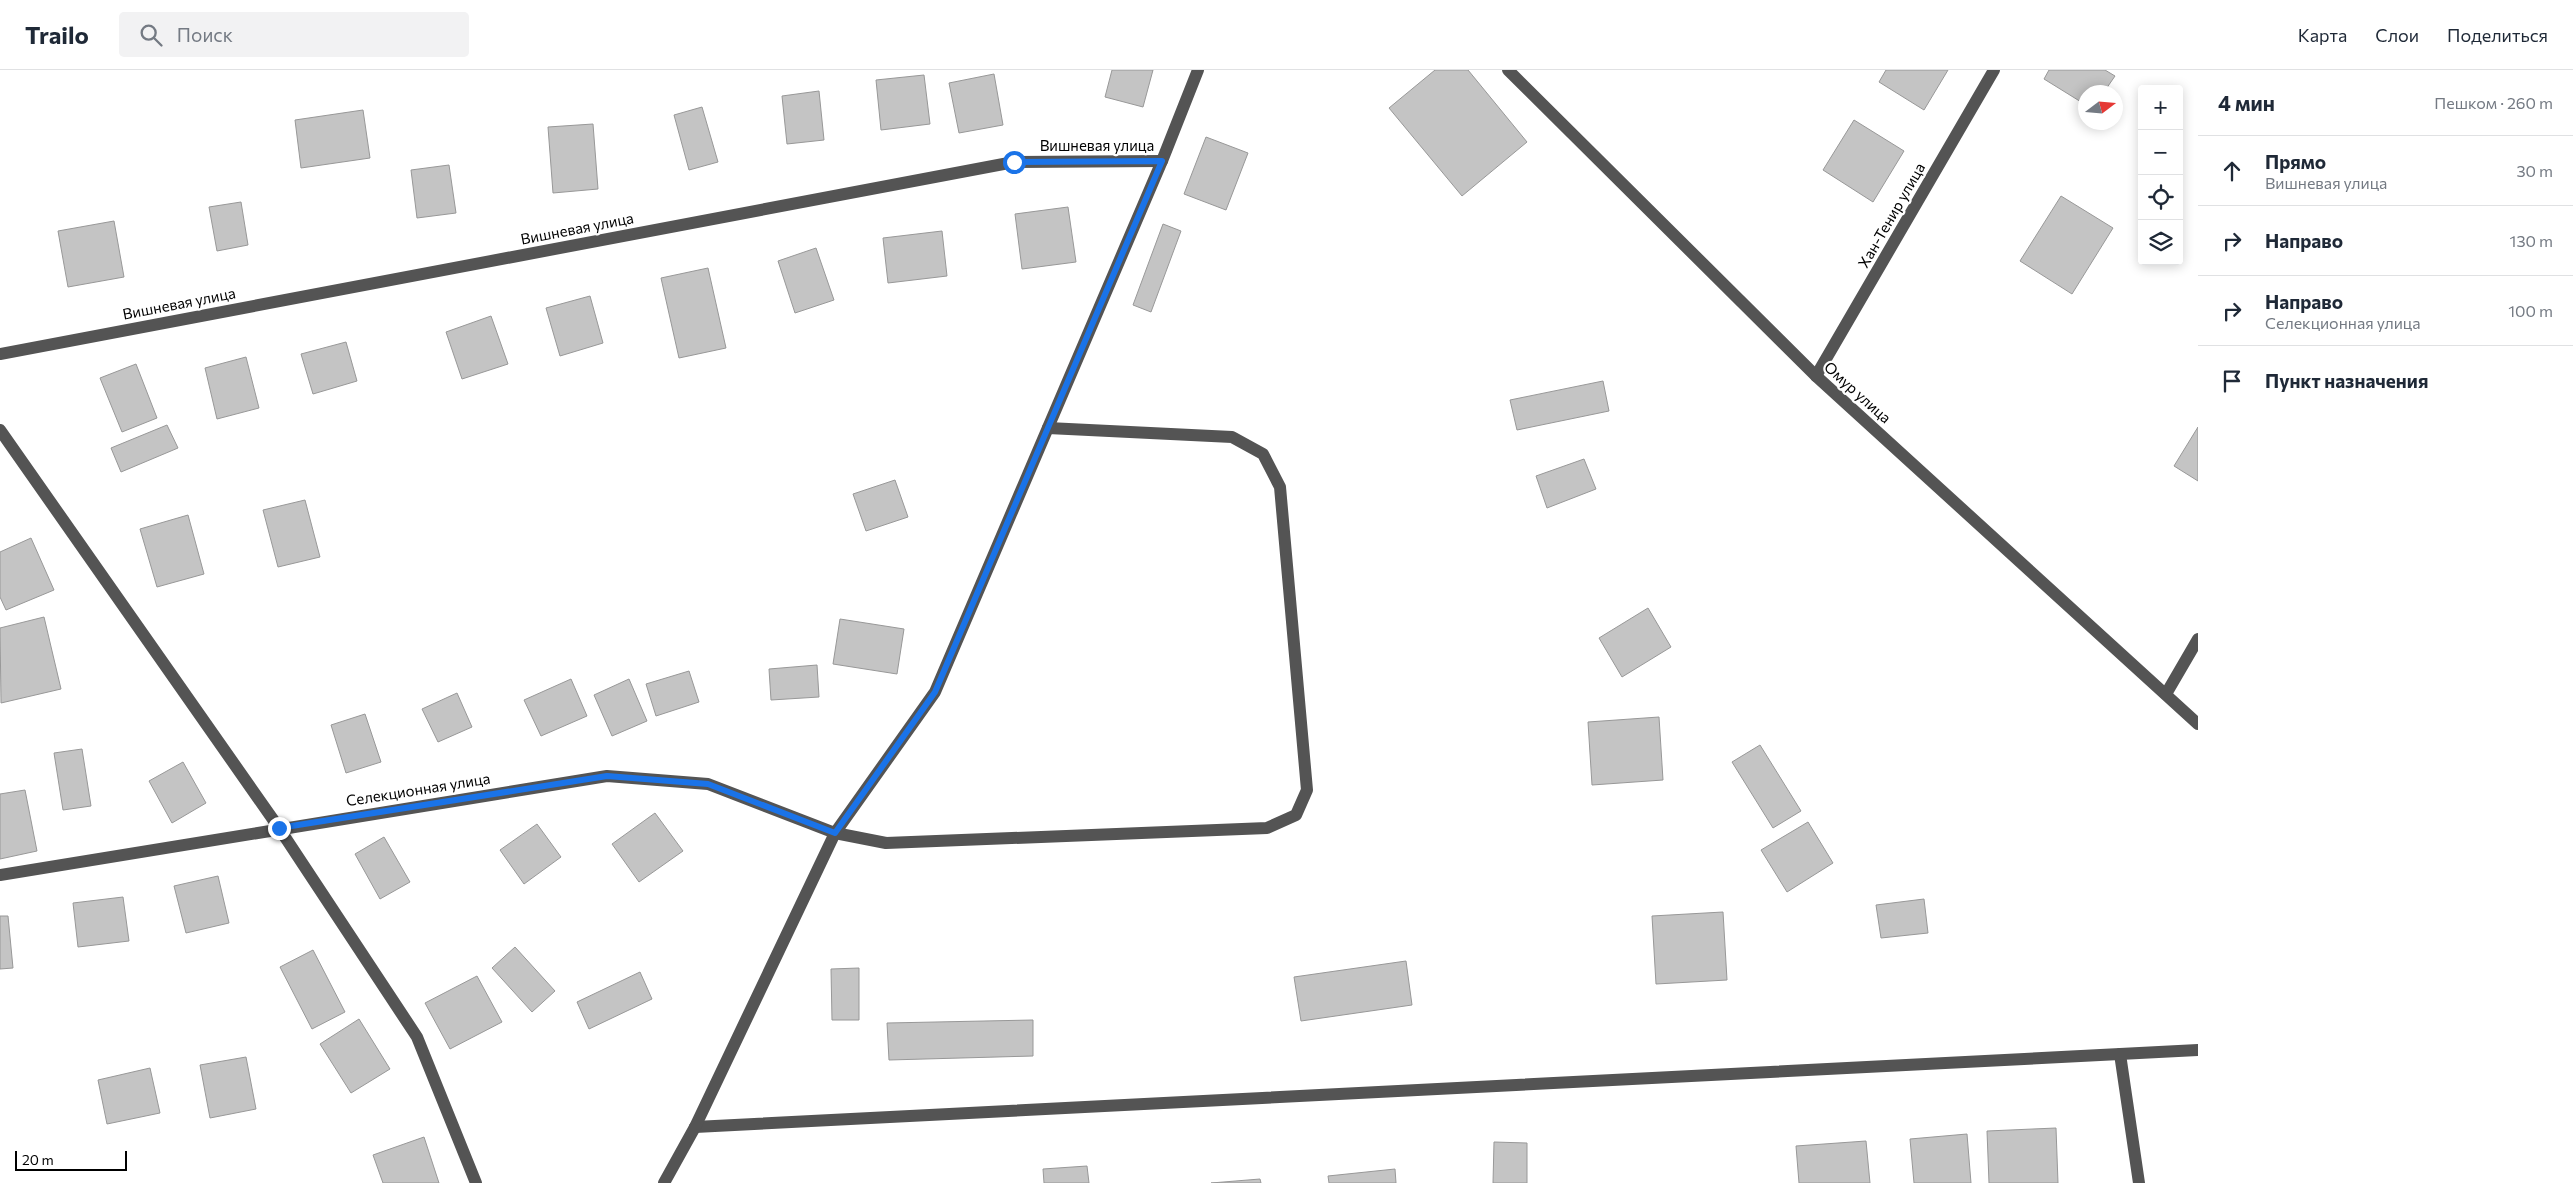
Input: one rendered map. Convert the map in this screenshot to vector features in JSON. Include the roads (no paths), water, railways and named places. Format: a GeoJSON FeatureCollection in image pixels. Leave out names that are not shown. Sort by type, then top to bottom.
{"type":"FeatureCollection","features":[{"type":"Feature","properties":{"kind":"street"},"geometry":{"type":"LineString","coordinates":[[664,1183],[695,1127],[835,833],[935,692],[1162,161],[1198,70]]}},
{"type":"Feature","properties":{"kind":"street","name":"Омур улица"},"geometry":{"type":"LineString","coordinates":[[1508,70],[1816,376],[2198,724]]}},
{"type":"Feature","properties":{"kind":"street","name":"Хан-Тенир улица"},"geometry":{"type":"LineString","coordinates":[[1816,376],[1994,70]]}},
{"type":"Feature","properties":{"kind":"street","name":"Вишневая улица"},"geometry":{"type":"LineString","coordinates":[[0,354],[1014,162],[1162,161]]}},
{"type":"Feature","properties":{"kind":"street","name":"Селекционная улица"},"geometry":{"type":"LineString","coordinates":[[0,875],[607,776],[708,784],[835,833],[886,843],[1267,828],[1296,815],[1307,790],[1280,487],[1263,454],[1232,437],[1048,428]]}},
{"type":"Feature","properties":{"kind":"street"},"geometry":{"type":"LineString","coordinates":[[0,430],[279,828],[417,1037],[476,1183]]}},
{"type":"Feature","properties":{"kind":"street"},"geometry":{"type":"LineString","coordinates":[[2166,694],[2198,639]]}},
{"type":"Feature","properties":{"kind":"street"},"geometry":{"type":"LineString","coordinates":[[695,1127],[2198,1050]]}},
{"type":"Feature","properties":{"kind":"street"},"geometry":{"type":"LineString","coordinates":[[2120,1054],[2139,1183]]}}]}
